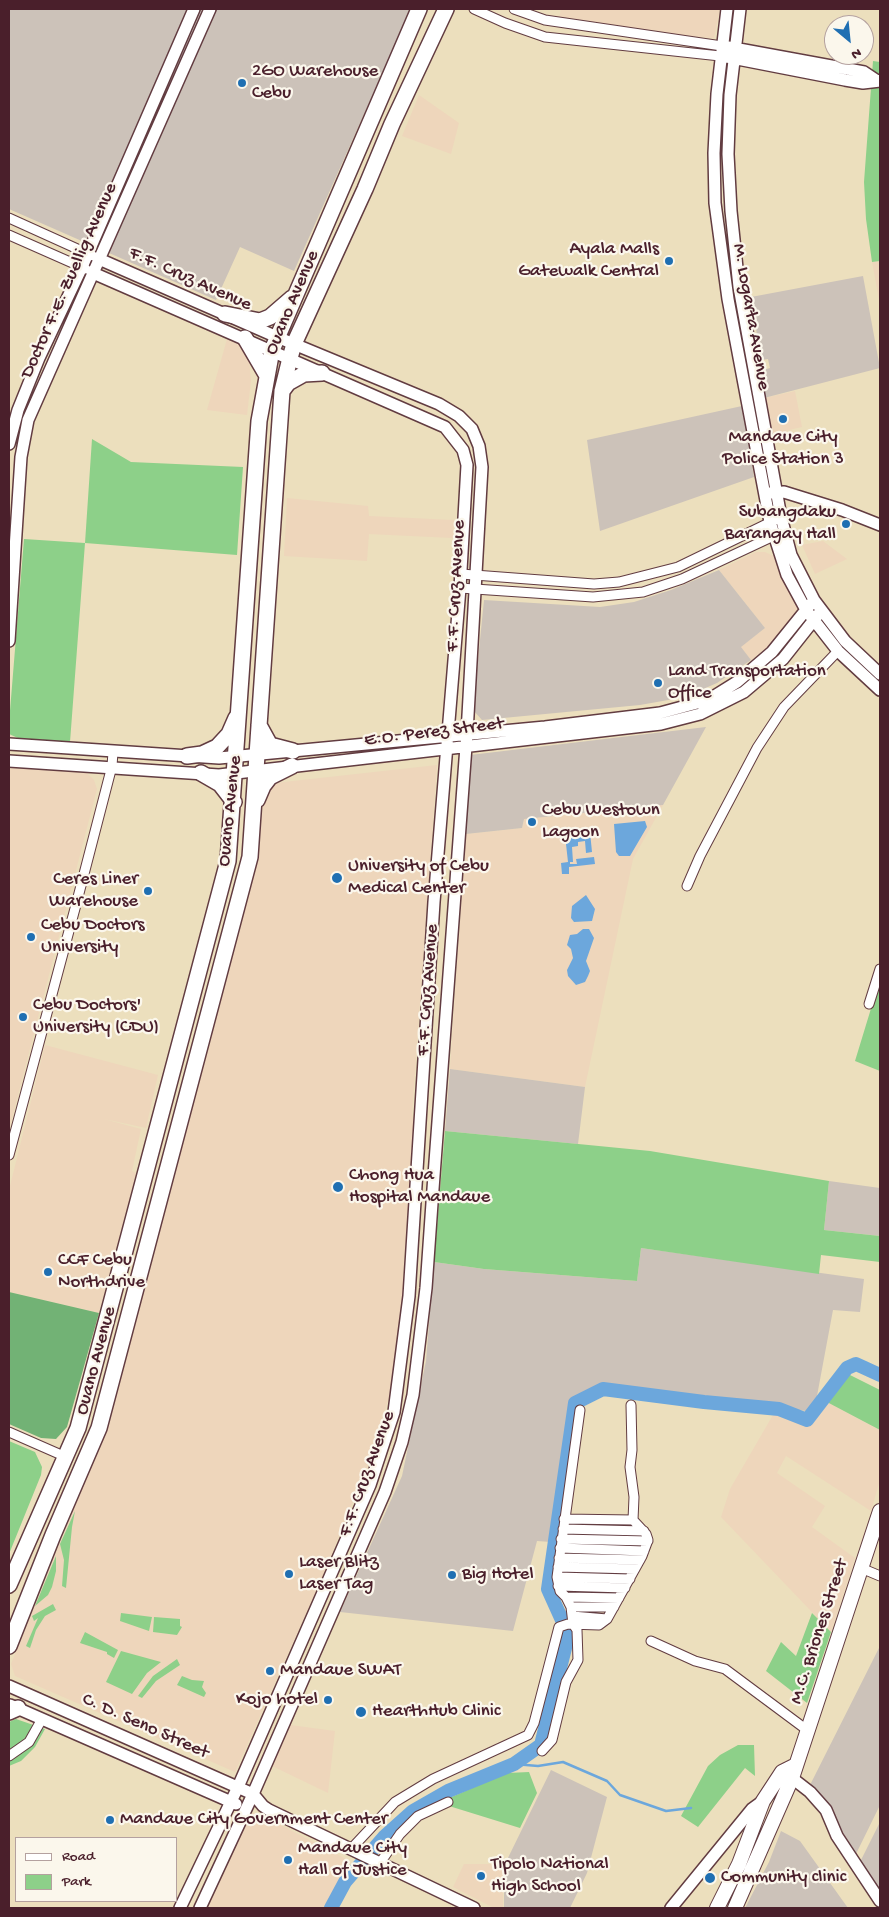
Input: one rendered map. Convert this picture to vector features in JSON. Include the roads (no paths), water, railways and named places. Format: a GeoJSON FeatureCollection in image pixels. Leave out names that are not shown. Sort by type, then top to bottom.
{"type":"FeatureCollection","features":[{"type":"Feature","properties":{"kind":"highway","name":"Ouano Avenue"},"geometry":{"type":"LineString","coordinates":[[9,1585],[78,1428],[228,861],[234,802],[259,421],[266,374],[274,344],[420,9]]}},
{"type":"Feature","properties":{"kind":"highway","name":"Ouano Avenue"},"geometry":{"type":"LineString","coordinates":[[9,1646],[53,1535],[99,1428],[250,857],[282,390],[292,351],[446,9]]}},
{"type":"Feature","properties":{"kind":"highway"},"geometry":{"type":"LineString","coordinates":[[225,314],[260,321],[270,317],[295,295]]}},
{"type":"Feature","properties":{"kind":"highway"},"geometry":{"type":"LineString","coordinates":[[245,338],[266,374]]}},
{"type":"Feature","properties":{"kind":"highway"},"geometry":{"type":"LineString","coordinates":[[282,390],[288,383],[304,374],[322,373]]}},
{"type":"Feature","properties":{"kind":"highway"},"geometry":{"type":"LineString","coordinates":[[187,756],[207,752],[224,741],[234,725],[240,704]]}},
{"type":"Feature","properties":{"kind":"highway"},"geometry":{"type":"LineString","coordinates":[[253,814],[264,783],[292,759],[270,744],[259,724]]}},
{"type":"Feature","properties":{"kind":"highway"},"geometry":{"type":"LineString","coordinates":[[201,773],[220,784],[234,802]]}},
{"type":"Feature","properties":{"kind":"highway"},"geometry":{"type":"LineString","coordinates":[[181,1042],[200,1046]]}},
{"type":"Feature","properties":{"kind":"main road","name":"M.C. Briones Street"},"geometry":{"type":"LineString","coordinates":[[735,1908],[756,1866],[770,1823],[793,1772],[880,1510]]}},
{"type":"Feature","properties":{"kind":"main road","name":"M.C. Briones Street"},"geometry":{"type":"LineString","coordinates":[[717,1908],[739,1864],[763,1801],[782,1772],[793,1772]]}},
{"type":"Feature","properties":{"kind":"street","name":"Doctor F.E. Zuellig Avenue"},"geometry":{"type":"LineString","coordinates":[[9,444],[24,394],[88,254],[194,9]]}},
{"type":"Feature","properties":{"kind":"street","name":"Doctor F.E. Zuellig Avenue"},"geometry":{"type":"LineString","coordinates":[[9,641],[21,456],[25,433],[43,384],[210,9]]}},
{"type":"Feature","properties":{"kind":"street"},"geometry":{"type":"LineString","coordinates":[[474,9],[505,23],[545,36],[621,44],[721,51]]}},
{"type":"Feature","properties":{"kind":"street"},"geometry":{"type":"LineString","coordinates":[[514,9],[545,20],[623,31],[734,53],[845,80],[863,83],[878,81]]}},
{"type":"Feature","properties":{"kind":"street","name":"M. Logarta Avenue"},"geometry":{"type":"LineString","coordinates":[[727,9],[721,51],[714,176],[726,291],[787,575],[813,621],[838,652],[880,690]]}},
{"type":"Feature","properties":{"kind":"street","name":"M. Logarta Avenue"},"geometry":{"type":"LineString","coordinates":[[740,9],[734,53],[728,177],[739,287],[770,493]]}},
{"type":"Feature","properties":{"kind":"street"},"geometry":{"type":"LineString","coordinates":[[621,44],[623,31]]}},
{"type":"Feature","properties":{"kind":"street"},"geometry":{"type":"LineString","coordinates":[[714,176],[728,177]]}},
{"type":"Feature","properties":{"kind":"street","name":"F.F. Cruz Avenue"},"geometry":{"type":"LineString","coordinates":[[9,218],[225,314],[274,344]]}},
{"type":"Feature","properties":{"kind":"street","name":"F.F. Cruz Avenue"},"geometry":{"type":"LineString","coordinates":[[9,235],[245,338],[274,344],[439,404],[460,416],[472,429],[479,446],[482,467],[467,733],[427,1279],[413,1395],[402,1442],[385,1492],[247,1808],[200,1908]]}},
{"type":"Feature","properties":{"kind":"street","name":"F.F. Cruz Avenue"},"geometry":{"type":"LineString","coordinates":[[180,1908],[238,1787],[370,1485],[394,1412],[409,1296],[447,735],[460,588],[468,465],[463,450],[455,438],[445,427],[322,373],[292,351]]}},
{"type":"Feature","properties":{"kind":"street"},"geometry":{"type":"LineString","coordinates":[[770,493],[784,492],[842,510],[880,525]]}},
{"type":"Feature","properties":{"kind":"street"},"geometry":{"type":"LineString","coordinates":[[461,574],[594,584],[619,582],[664,573],[775,519]]}},
{"type":"Feature","properties":{"kind":"street"},"geometry":{"type":"LineString","coordinates":[[460,588],[593,598],[643,592],[682,579],[779,533]]}},
{"type":"Feature","properties":{"kind":"street","name":"M. Logarta Avenue"},"geometry":{"type":"LineString","coordinates":[[779,533],[821,611],[852,650],[880,674]]}},
{"type":"Feature","properties":{"kind":"street","name":"E.O. Perez Street"},"geometry":{"type":"LineString","coordinates":[[9,744],[187,756],[257,754],[292,759],[446,750],[632,722],[680,709],[713,697],[737,682],[772,652],[814,600]]}},
{"type":"Feature","properties":{"kind":"street","name":"E.O. Perez Street"},"geometry":{"type":"LineString","coordinates":[[9,761],[201,773],[236,773],[256,770],[292,759],[447,735],[632,722],[661,724],[700,714],[736,697],[765,676],[783,659],[821,611]]}},
{"type":"Feature","properties":{"kind":"street"},"geometry":{"type":"LineString","coordinates":[[687,886],[700,856],[757,748],[784,707],[838,652]]}},
{"type":"Feature","properties":{"kind":"street"},"geometry":{"type":"LineString","coordinates":[[9,1155],[112,766],[113,752]]}},
{"type":"Feature","properties":{"kind":"street"},"geometry":{"type":"LineString","coordinates":[[869,1004],[880,969]]}},
{"type":"Feature","properties":{"kind":"street"},"geometry":{"type":"LineString","coordinates":[[569,1619],[599,1625],[607,1619],[640,1560],[648,1541],[644,1531],[633,1520],[634,1497],[630,1467],[632,1450],[631,1405]]}},
{"type":"Feature","properties":{"kind":"street"},"geometry":{"type":"LineString","coordinates":[[542,1751],[552,1740],[566,1682],[578,1660],[577,1630],[569,1619],[566,1597],[560,1591],[558,1562],[580,1410]]}},
{"type":"Feature","properties":{"kind":"street"},"geometry":{"type":"LineString","coordinates":[[9,1432],[66,1457]]}},
{"type":"Feature","properties":{"kind":"street"},"geometry":{"type":"LineString","coordinates":[[564,1519],[597,1526],[644,1531]]}},
{"type":"Feature","properties":{"kind":"street"},"geometry":{"type":"LineString","coordinates":[[563,1530],[633,1520]]}},
{"type":"Feature","properties":{"kind":"street"},"geometry":{"type":"LineString","coordinates":[[597,1526],[598,1559]]}},
{"type":"Feature","properties":{"kind":"street"},"geometry":{"type":"LineString","coordinates":[[558,1582],[598,1559],[648,1541]]}},
{"type":"Feature","properties":{"kind":"street"},"geometry":{"type":"LineString","coordinates":[[561,1544],[598,1559],[635,1569]]}},
{"type":"Feature","properties":{"kind":"street"},"geometry":{"type":"LineString","coordinates":[[558,1562],[598,1559],[644,1551]]}},
{"type":"Feature","properties":{"kind":"street"},"geometry":{"type":"LineString","coordinates":[[598,1559],[640,1560]]}},
{"type":"Feature","properties":{"kind":"street"},"geometry":{"type":"LineString","coordinates":[[598,1559],[630,1579]]}},
{"type":"Feature","properties":{"kind":"street"},"geometry":{"type":"LineString","coordinates":[[861,1568],[880,1576]]}},
{"type":"Feature","properties":{"kind":"street"},"geometry":{"type":"LineString","coordinates":[[558,1582],[625,1588]]}},
{"type":"Feature","properties":{"kind":"street"},"geometry":{"type":"LineString","coordinates":[[566,1597],[619,1598]]}},
{"type":"Feature","properties":{"kind":"street"},"geometry":{"type":"LineString","coordinates":[[354,1850],[395,1802],[433,1779],[528,1735],[534,1723],[557,1631],[569,1619],[614,1607]]}},
{"type":"Feature","properties":{"kind":"street"},"geometry":{"type":"LineString","coordinates":[[651,1641],[695,1661],[725,1669],[807,1730]]}},
{"type":"Feature","properties":{"kind":"street","name":"C. D. Seno Street"},"geometry":{"type":"LineString","coordinates":[[9,1686],[253,1794],[263,1806],[474,1908]]}},
{"type":"Feature","properties":{"kind":"street","name":"C. D. Seno Street"},"geometry":{"type":"LineString","coordinates":[[12,1708],[42,1719],[247,1808]]}},
{"type":"Feature","properties":{"kind":"street"},"geometry":{"type":"LineString","coordinates":[[9,1756],[30,1742],[42,1719]]}},
{"type":"Feature","properties":{"kind":"street"},"geometry":{"type":"LineString","coordinates":[[138,1761],[145,1746]]}},
{"type":"Feature","properties":{"kind":"street"},"geometry":{"type":"LineString","coordinates":[[793,1772],[826,1810],[837,1836],[880,1901]]}},
{"type":"Feature","properties":{"kind":"street"},"geometry":{"type":"LineString","coordinates":[[671,1908],[752,1809],[763,1801]]}},
{"type":"Feature","properties":{"kind":"street"},"geometry":{"type":"LineString","coordinates":[[377,1862],[418,1816],[448,1802]]}},
{"type":"Feature","properties":{"kind":"street"},"geometry":{"type":"LineString","coordinates":[[247,1808],[263,1806]]}},
{"type":"Feature","properties":{"kind":"water"},"geometry":{"type":"Polygon","coordinates":[[[645,821],[647,827],[630,856],[619,856],[616,852],[614,824],[645,821]]]}},
{"type":"Feature","properties":{"kind":"water"},"geometry":{"type":"Polygon","coordinates":[[[590,832],[592,852],[586,853],[585,841],[578,842],[578,846],[572,847],[573,862],[570,862],[570,864],[577,864],[576,859],[594,857],[595,864],[569,867],[569,874],[562,874],[561,863],[568,862],[565,835],[590,832]]]}},
{"type":"Feature","properties":{"kind":"water"},"geometry":{"type":"Polygon","coordinates":[[[586,895],[595,909],[592,921],[574,922],[571,918],[572,906],[586,895]]]}},
{"type":"Feature","properties":{"kind":"water"},"geometry":{"type":"Polygon","coordinates":[[[583,929],[589,929],[594,938],[586,961],[590,971],[585,982],[576,985],[568,976],[567,970],[573,958],[571,949],[567,945],[570,935],[577,934],[583,929]]]}},
{"type":"Feature","properties":{"kind":"waterway"},"geometry":{"type":"LineString","coordinates":[[331,1908],[345,1882],[384,1837],[413,1811],[448,1791],[514,1764],[541,1745],[567,1640],[562,1620],[548,1589],[575,1403],[603,1389],[704,1402],[779,1409],[807,1420],[847,1368],[856,1364],[880,1375]]}},
{"type":"Feature","properties":{"kind":"waterway"},"geometry":{"type":"LineString","coordinates":[[514,1764],[538,1766],[563,1762],[607,1781],[620,1795],[666,1811],[691,1808]]}},
{"type":"Feature","properties":{"kind":"place","name":"2GO Warehouse Cebu"},"geometry":{"type":"Point","coordinates":[242,83]}},
{"type":"Feature","properties":{"kind":"place","name":"Ayala Malls Gatewalk Central"},"geometry":{"type":"Point","coordinates":[669,261]}},
{"type":"Feature","properties":{"kind":"place","name":"Mandaue City Police Station 3"},"geometry":{"type":"Point","coordinates":[783,419]}},
{"type":"Feature","properties":{"kind":"place","name":"Subangdaku Barangay Hall"},"geometry":{"type":"Point","coordinates":[846,524]}},
{"type":"Feature","properties":{"kind":"place","name":"Land Transportation Office"},"geometry":{"type":"Point","coordinates":[658,683]}},
{"type":"Feature","properties":{"kind":"place","name":"Cebu Westown Lagoon"},"geometry":{"type":"Point","coordinates":[532,822]}},
{"type":"Feature","properties":{"kind":"place","name":"University of Cebu Medical Center"},"geometry":{"type":"Point","coordinates":[337,878]}},
{"type":"Feature","properties":{"kind":"place","name":"Ceres Liner Warehouse"},"geometry":{"type":"Point","coordinates":[148,891]}},
{"type":"Feature","properties":{"kind":"place","name":"Cebu Doctors University"},"geometry":{"type":"Point","coordinates":[31,937]}},
{"type":"Feature","properties":{"kind":"place","name":"Cebu Doctors' University (CDU)"},"geometry":{"type":"Point","coordinates":[23,1017]}},
{"type":"Feature","properties":{"kind":"place","name":"Chong Hua Hospital Mandaue"},"geometry":{"type":"Point","coordinates":[338,1187]}},
{"type":"Feature","properties":{"kind":"place","name":"CCF Cebu Northdrive"},"geometry":{"type":"Point","coordinates":[48,1272]}},
{"type":"Feature","properties":{"kind":"place","name":"Laser Blitz Laser Tag"},"geometry":{"type":"Point","coordinates":[289,1574]}},
{"type":"Feature","properties":{"kind":"place","name":"Big Hotel"},"geometry":{"type":"Point","coordinates":[452,1575]}},
{"type":"Feature","properties":{"kind":"place","name":"Mandaue SWAT"},"geometry":{"type":"Point","coordinates":[270,1671]}},
{"type":"Feature","properties":{"kind":"place","name":"Kojo hotel"},"geometry":{"type":"Point","coordinates":[328,1700]}},
{"type":"Feature","properties":{"kind":"place","name":"HearthHub Clinic"},"geometry":{"type":"Point","coordinates":[361,1712]}},
{"type":"Feature","properties":{"kind":"place","name":"Mandaue City Government Center"},"geometry":{"type":"Point","coordinates":[110,1820]}},
{"type":"Feature","properties":{"kind":"place","name":"Mandaue City Hall of Justice"},"geometry":{"type":"Point","coordinates":[288,1860]}},
{"type":"Feature","properties":{"kind":"place","name":"Tipolo National High School"},"geometry":{"type":"Point","coordinates":[481,1876]}},
{"type":"Feature","properties":{"kind":"place","name":"Community clinic"},"geometry":{"type":"Point","coordinates":[710,1878]}}]}
